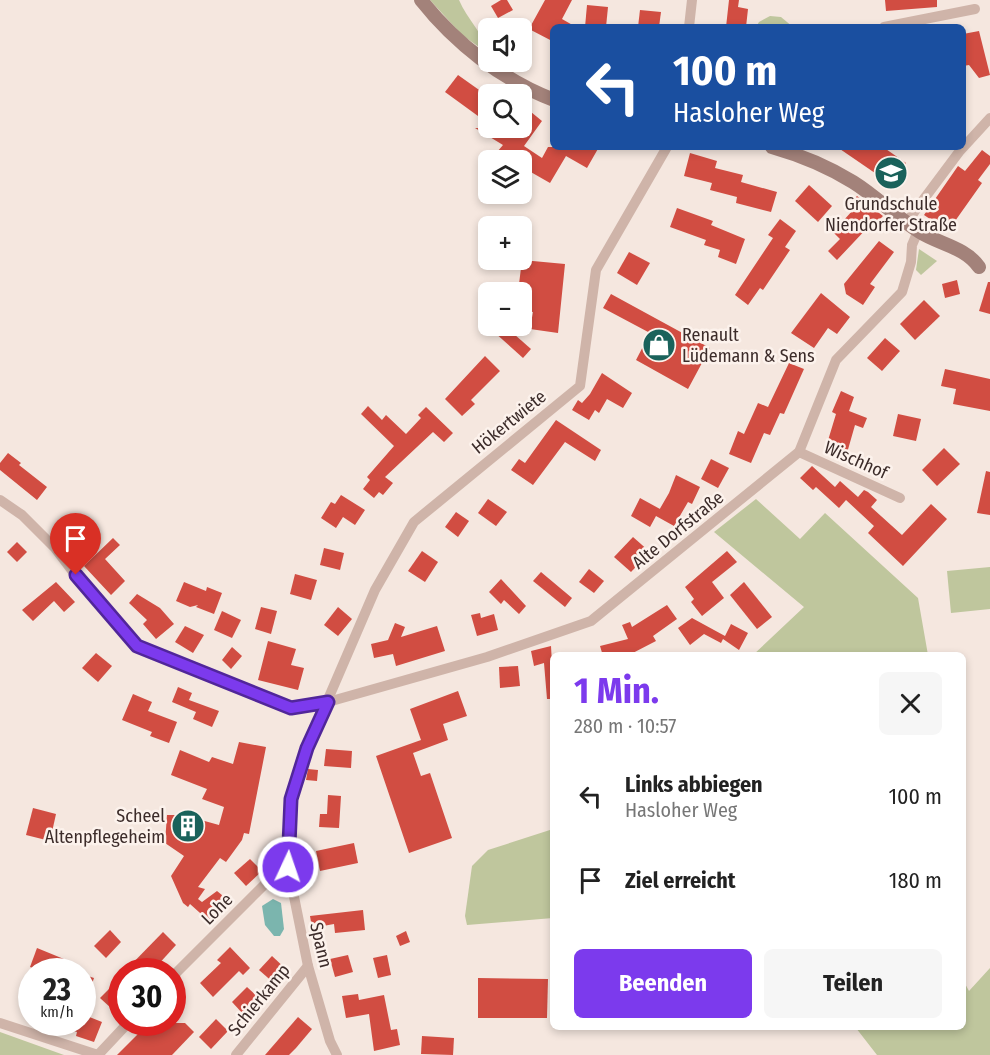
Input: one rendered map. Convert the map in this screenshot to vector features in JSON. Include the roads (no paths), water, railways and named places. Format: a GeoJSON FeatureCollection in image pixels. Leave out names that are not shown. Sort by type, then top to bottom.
{"type":"FeatureCollection","features":[{"type":"Feature","properties":{"kind":"main road"},"geometry":{"type":"LineString","coordinates":[[421,0],[444,26],[500,73],[550,98]]}},
{"type":"Feature","properties":{"kind":"main road"},"geometry":{"type":"LineString","coordinates":[[801,151],[853,182],[932,240],[942,241],[973,258],[985,269]]}},
{"type":"Feature","properties":{"kind":"street"},"geometry":{"type":"LineString","coordinates":[[689,24],[692,0]]}},
{"type":"Feature","properties":{"kind":"street"},"geometry":{"type":"LineString","coordinates":[[899,24],[975,9]]}},
{"type":"Feature","properties":{"kind":"street"},"geometry":{"type":"LineString","coordinates":[[966,144],[990,118]]}},
{"type":"Feature","properties":{"kind":"street","name":"Hökertwiete"},"geometry":{"type":"LineString","coordinates":[[328,702],[375,590],[414,522],[580,386],[596,270],[665,150]]}},
{"type":"Feature","properties":{"kind":"street"},"geometry":{"type":"LineString","coordinates":[[906,223],[961,150]]}},
{"type":"Feature","properties":{"kind":"street","name":"Alte Dorfstraße"},"geometry":{"type":"LineString","coordinates":[[0,500],[22,515],[55,548],[86,589],[137,646],[291,708],[328,702],[487,657],[591,621],[798,452],[836,360],[902,292],[911,262],[912,245],[918,231]]}},
{"type":"Feature","properties":{"kind":"street","name":"Wischhof"},"geometry":{"type":"LineString","coordinates":[[798,452],[900,498]]}},
{"type":"Feature","properties":{"kind":"street","name":"Spann"},"geometry":{"type":"LineString","coordinates":[[328,702],[307,748],[291,799],[288,867],[308,966],[330,1041],[337,1055]]}},
{"type":"Feature","properties":{"kind":"street","name":"Lohe"},"geometry":{"type":"LineString","coordinates":[[186,963],[269,880],[288,867]]}},
{"type":"Feature","properties":{"kind":"street","name":"Schierkamp"},"geometry":{"type":"LineString","coordinates":[[236,1055],[308,966]]}},
{"type":"Feature","properties":{"kind":"street"},"geometry":{"type":"LineString","coordinates":[[0,1023],[98,1055],[116,1036]]}},
{"type":"Feature","properties":{"kind":"water"},"geometry":{"type":"Polygon","coordinates":[[[273,899],[281,903],[284,929],[280,936],[274,936],[265,925],[262,906],[273,899]]]}},
{"type":"Feature","properties":{"kind":"place","name":"Grundschule Niendorfer Straße"},"geometry":{"type":"Point","coordinates":[891,173]}},
{"type":"Feature","properties":{"kind":"place","name":"Renault Lüdemann & Sens"},"geometry":{"type":"Point","coordinates":[659,345]}},
{"type":"Feature","properties":{"kind":"place","name":"Scheel Altenpflegeheim"},"geometry":{"type":"Point","coordinates":[188,826]}}]}
